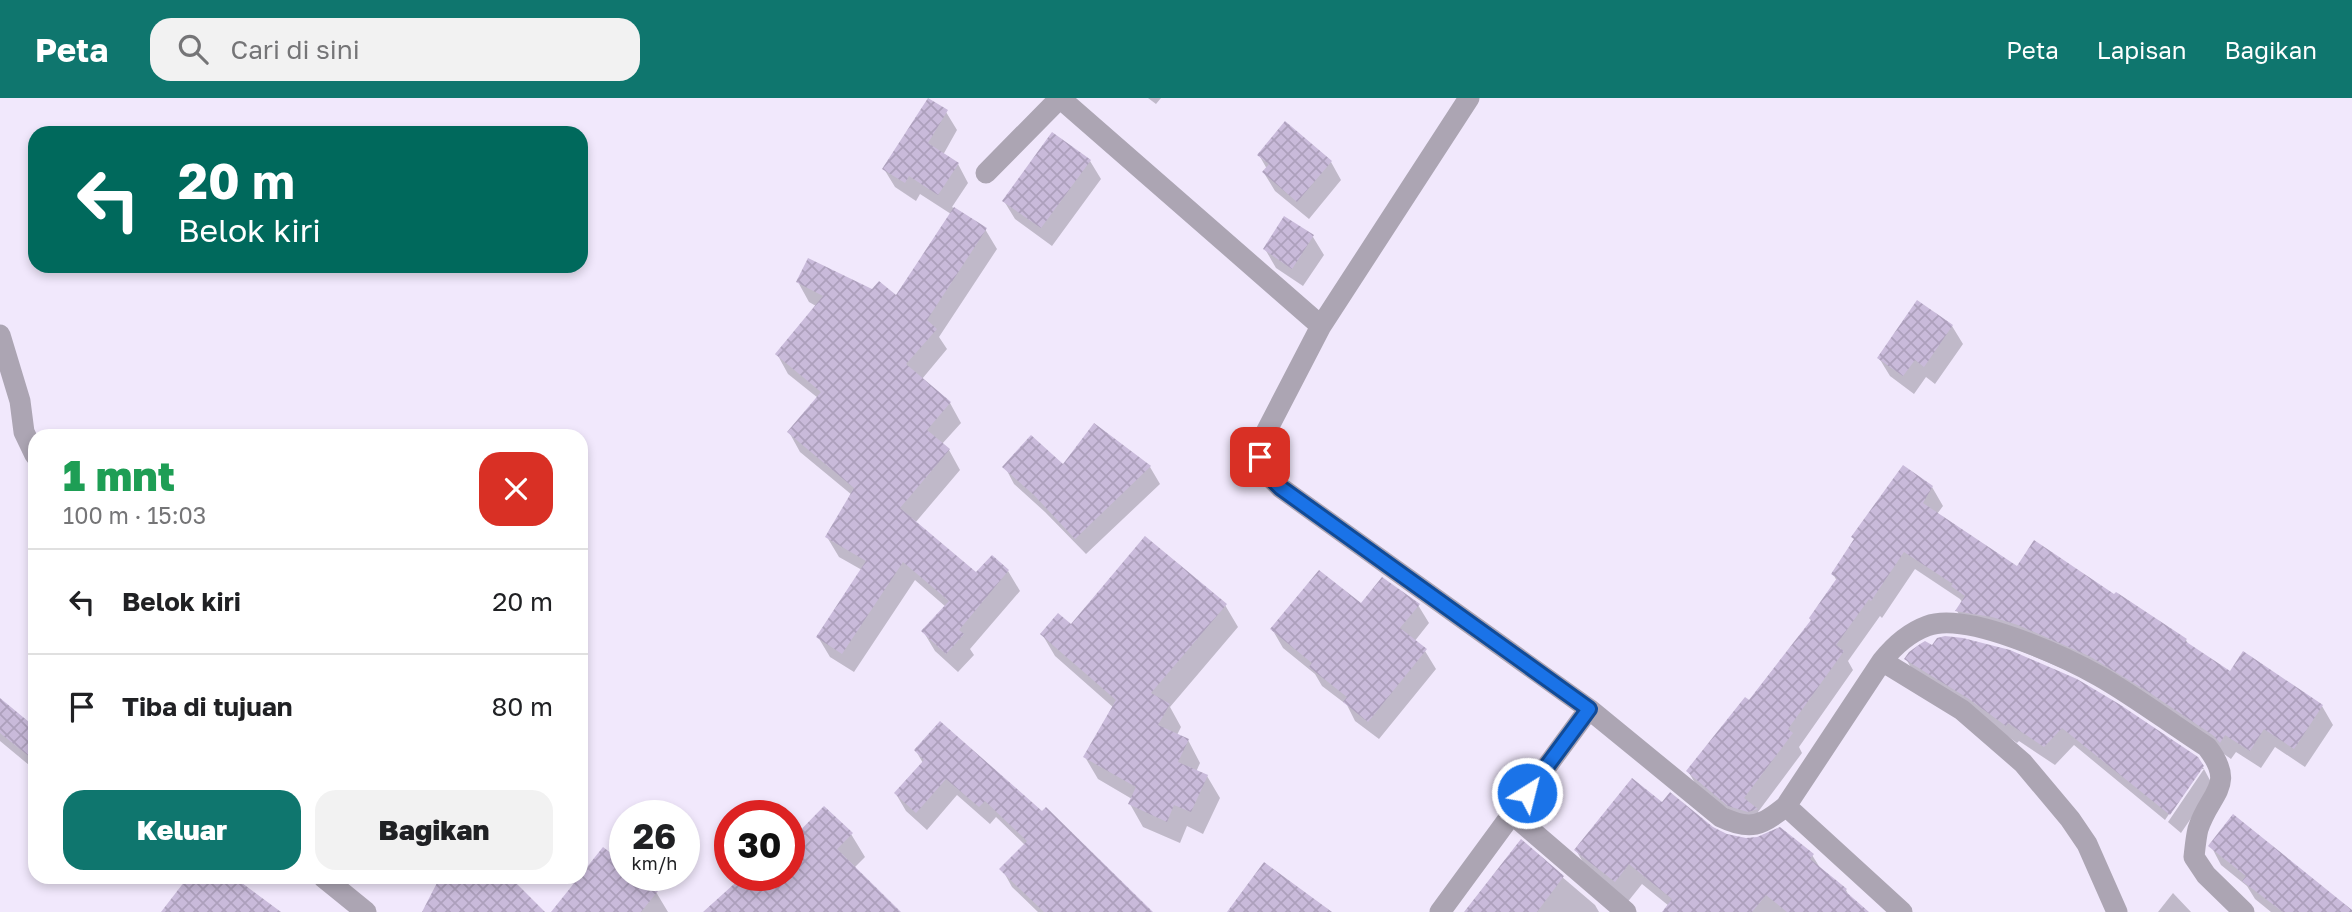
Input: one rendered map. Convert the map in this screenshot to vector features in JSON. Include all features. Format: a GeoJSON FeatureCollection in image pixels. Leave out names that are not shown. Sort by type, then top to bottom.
{"type":"FeatureCollection","features":[{"type":"Feature","properties":{"kind":"street"},"geometry":{"type":"LineString","coordinates":[[986,173],[1060,98],[1321,326]]}},
{"type":"Feature","properties":{"kind":"street"},"geometry":{"type":"LineString","coordinates":[[1469,98],[1321,326],[1264,436],[1260,457],[1266,473],[1281,488],[1589,709],[1695,797],[1738,826],[1756,825],[1770,820],[1786,806],[1897,642],[1929,625],[1963,622],[2029,643],[2099,676],[2207,747],[2217,761],[2222,782],[2198,829],[2194,857],[2206,876],[2244,912]]}},
{"type":"Feature","properties":{"kind":"street"},"geometry":{"type":"LineString","coordinates":[[0,335],[28,440]]}},
{"type":"Feature","properties":{"kind":"street"},"geometry":{"type":"LineString","coordinates":[[1882,662],[1962,710],[2024,763],[2087,844],[2117,912]]}},
{"type":"Feature","properties":{"kind":"street"},"geometry":{"type":"LineString","coordinates":[[1440,912],[1589,709]]}},
{"type":"Feature","properties":{"kind":"street"},"geometry":{"type":"LineString","coordinates":[[1786,806],[1902,912]]}},
{"type":"Feature","properties":{"kind":"street"},"geometry":{"type":"LineString","coordinates":[[1512,814],[1626,912]]}},
{"type":"Feature","properties":{"kind":"street"},"geometry":{"type":"LineString","coordinates":[[332,884],[366,912]]}},
{"type":"Feature","properties":{"kind":"building"},"geometry":{"type":"Polygon","coordinates":[[[928,98],[948,110],[928,143],[959,163],[938,195],[909,176],[905,183],[882,169],[928,98]]]}},
{"type":"Feature","properties":{"kind":"building"},"geometry":{"type":"Polygon","coordinates":[[[1285,121],[1332,161],[1297,202],[1262,172],[1269,164],[1257,155],[1285,121]]]}},
{"type":"Feature","properties":{"kind":"building"},"geometry":{"type":"Polygon","coordinates":[[[1052,132],[1091,160],[1041,228],[1002,201],[1052,132]]]}},
{"type":"Feature","properties":{"kind":"building"},"geometry":{"type":"Polygon","coordinates":[[[954,207],[987,228],[927,320],[937,329],[906,364],[951,402],[927,430],[950,449],[900,508],[976,572],[992,555],[1009,570],[959,630],[964,634],[946,654],[921,631],[949,601],[903,562],[842,654],[816,637],[866,561],[825,537],[854,488],[787,432],[821,392],[775,354],[823,296],[796,282],[808,258],[872,289],[879,281],[896,295],[954,207]]]}},
{"type":"Feature","properties":{"kind":"building"},"geometry":{"type":"Polygon","coordinates":[[[1284,216],[1314,235],[1292,269],[1263,249],[1284,216]]]}},
{"type":"Feature","properties":{"kind":"building"},"geometry":{"type":"Polygon","coordinates":[[[1917,300],[1953,325],[1924,367],[1915,360],[1903,376],[1877,358],[1917,300]]]}},
{"type":"Feature","properties":{"kind":"building"},"geometry":{"type":"Polygon","coordinates":[[[1094,423],[1151,466],[1075,539],[1034,495],[1002,467],[1031,435],[1063,464],[1094,423]]]}},
{"type":"Feature","properties":{"kind":"building"},"geometry":{"type":"Polygon","coordinates":[[[1903,465],[1933,486],[1923,503],[2017,566],[2034,540],[2187,639],[2185,641],[2230,671],[2243,651],[2323,705],[2294,749],[2264,729],[2250,751],[2225,735],[2220,743],[2214,736],[2147,691],[2089,656],[2018,625],[1992,617],[1955,611],[1965,596],[1951,586],[1953,584],[1904,552],[1871,601],[1869,599],[1836,645],[1844,651],[1788,729],[1793,733],[1744,798],[1758,809],[1748,812],[1728,806],[1686,771],[1745,697],[1749,700],[1811,620],[1809,618],[1837,578],[1831,574],[1854,539],[1851,537],[1903,465]]]}},
{"type":"Feature","properties":{"kind":"building"},"geometry":{"type":"Polygon","coordinates":[[[1145,536],[1227,604],[1151,693],[1170,704],[1158,725],[1189,739],[1178,762],[1208,775],[1191,812],[1174,805],[1167,822],[1128,804],[1136,787],[1083,757],[1116,700],[1040,634],[1058,613],[1071,624],[1145,536]]]}},
{"type":"Feature","properties":{"kind":"building"},"geometry":{"type":"Polygon","coordinates":[[[1319,570],[1361,603],[1382,577],[1420,604],[1400,628],[1427,649],[1368,722],[1343,702],[1347,697],[1309,667],[1312,663],[1270,629],[1319,570]]]}},
{"type":"Feature","properties":{"kind":"building"},"geometry":{"type":"Polygon","coordinates":[[[1945,636],[2010,650],[2077,679],[2198,757],[2204,766],[2170,815],[2062,728],[2044,747],[2008,723],[2006,726],[1969,699],[1904,659],[1925,641],[1932,645],[1937,638],[1945,636]]]}},
{"type":"Feature","properties":{"kind":"building"},"geometry":{"type":"Polygon","coordinates":[[[0,698],[28,721],[28,755],[0,733],[0,698]]]}},
{"type":"Feature","properties":{"kind":"building"},"geometry":{"type":"Polygon","coordinates":[[[940,721],[1042,811],[1046,807],[1153,912],[1044,912],[999,869],[1027,841],[985,801],[979,807],[946,779],[916,813],[894,793],[924,760],[914,750],[940,721]]]}},
{"type":"Feature","properties":{"kind":"building"},"geometry":{"type":"Polygon","coordinates":[[[1632,778],[1662,802],[1670,792],[1713,827],[1727,834],[1757,837],[1780,827],[1814,854],[1810,859],[1847,889],[1845,891],[1869,912],[1787,912],[1766,895],[1752,912],[1662,912],[1672,899],[1629,864],[1615,882],[1574,850],[1632,778]]]}},
{"type":"Feature","properties":{"kind":"building"},"geometry":{"type":"Polygon","coordinates":[[[824,806],[853,833],[837,849],[901,912],[703,912],[726,891],[805,891],[805,826],[824,806]]]}},
{"type":"Feature","properties":{"kind":"building"},"geometry":{"type":"Polygon","coordinates":[[[2233,814],[2352,912],[2283,912],[2242,881],[2246,876],[2208,846],[2233,814]]]}},
{"type":"Feature","properties":{"kind":"building"},"geometry":{"type":"Polygon","coordinates":[[[1521,839],[1564,876],[1537,912],[1464,912],[1521,839]]]}},
{"type":"Feature","properties":{"kind":"building"},"geometry":{"type":"Polygon","coordinates":[[[603,847],[609,852],[609,891],[658,891],[641,912],[551,912],[573,884],[588,884],[588,866],[603,847]]]}},
{"type":"Feature","properties":{"kind":"building"},"geometry":{"type":"Polygon","coordinates":[[[1264,862],[1332,912],[1227,912],[1264,862]]]}},
{"type":"Feature","properties":{"kind":"building"},"geometry":{"type":"Polygon","coordinates":[[[183,884],[243,884],[281,912],[161,912],[183,884]]]}},
{"type":"Feature","properties":{"kind":"building"},"geometry":{"type":"Polygon","coordinates":[[[436,884],[517,884],[545,912],[422,912],[436,884]]]}},
{"type":"Feature","properties":{"kind":"route"},"geometry":{"type":"LineString","coordinates":[[1260,457],[1266,473],[1281,488],[1589,709],[1527,793]]}}]}
